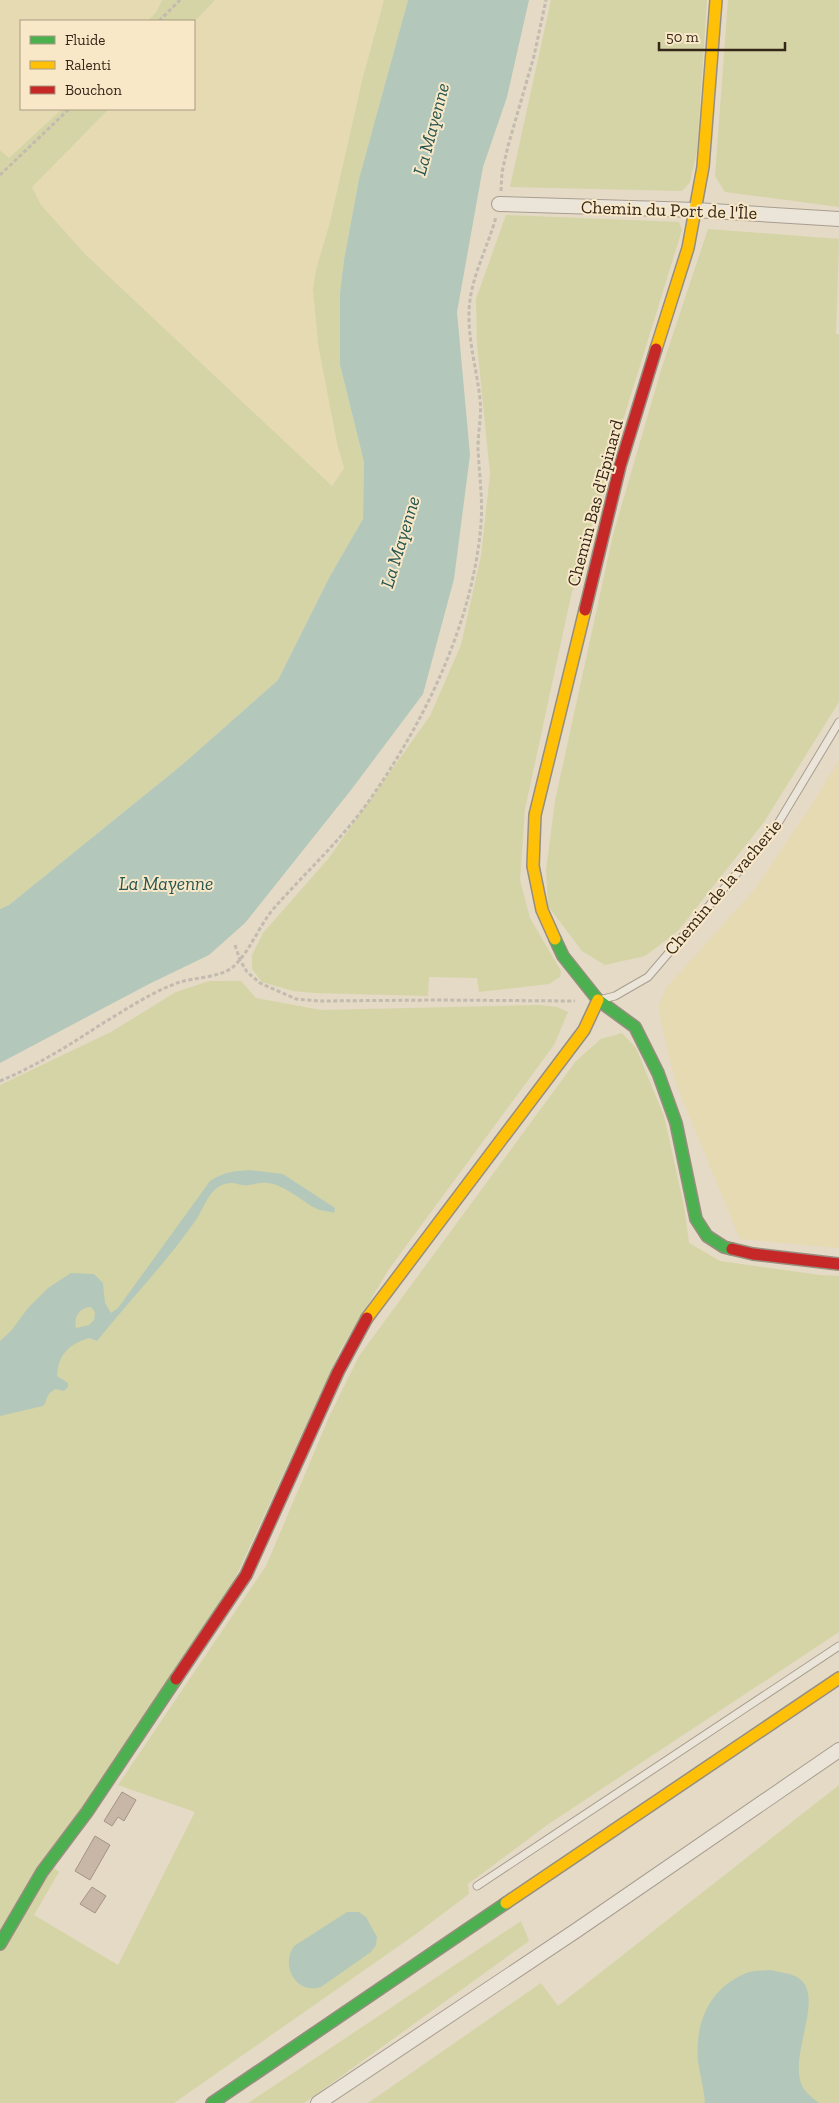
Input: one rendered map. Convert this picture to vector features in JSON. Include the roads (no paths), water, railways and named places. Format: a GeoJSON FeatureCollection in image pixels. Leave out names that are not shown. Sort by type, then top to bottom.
{"type":"FeatureCollection","features":[{"type":"Feature","properties":{"kind":"street","name":"Chemin Bas d'Epinard"},"geometry":{"type":"LineString","coordinates":[[716,0],[702,167],[688,248],[620,466],[535,815],[533,866],[542,910],[563,956],[598,1000],[635,1027],[658,1073],[676,1123],[696,1219],[708,1236],[724,1248],[753,1254],[839,1264]]}},
{"type":"Feature","properties":{"kind":"street","name":"Chemin du Port de l'Île"},"geometry":{"type":"LineString","coordinates":[[499,204],[696,210],[839,219]]}},
{"type":"Feature","properties":{"kind":"street"},"geometry":{"type":"LineString","coordinates":[[0,1944],[42,1872],[87,1812],[246,1575],[338,1372],[365,1320],[584,1030],[598,1000]]}},
{"type":"Feature","properties":{"kind":"street"},"geometry":{"type":"LineString","coordinates":[[212,2103],[839,1678]]}},
{"type":"Feature","properties":{"kind":"street"},"geometry":{"type":"LineString","coordinates":[[318,2103],[839,1750]]}},
{"type":"Feature","properties":{"kind":"lane","name":"Chemin de la vacherie"},"geometry":{"type":"LineString","coordinates":[[598,1000],[615,996],[648,977],[774,830],[839,722]]}},
{"type":"Feature","properties":{"kind":"lane"},"geometry":{"type":"LineString","coordinates":[[477,1886],[839,1646]]}},
{"type":"Feature","properties":{"kind":"water","name":"La Mayenne"},"geometry":{"type":"Polygon","coordinates":[[[408,0],[529,0],[507,97],[483,167],[457,312],[470,455],[454,579],[423,694],[351,790],[245,923],[209,955],[149,984],[0,1063],[0,909],[9,905],[183,764],[278,680],[330,576],[363,519],[364,462],[340,365],[340,293],[359,179],[408,0]]]}},
{"type":"Feature","properties":{"kind":"water"},"geometry":{"type":"Polygon","coordinates":[[[250,1170],[283,1174],[335,1208],[334,1213],[317,1209],[274,1184],[245,1185],[229,1183],[220,1186],[212,1192],[196,1220],[172,1251],[97,1341],[89,1338],[82,1340],[70,1347],[62,1356],[57,1376],[68,1383],[68,1387],[64,1391],[56,1389],[52,1391],[43,1406],[0,1416],[0,1341],[48,1288],[71,1273],[94,1274],[103,1283],[105,1303],[111,1313],[118,1308],[210,1181],[224,1174],[250,1170]],[[91,1307],[80,1311],[76,1320],[76,1328],[89,1325],[94,1320],[95,1312],[91,1307]]]}},
{"type":"Feature","properties":{"kind":"water"},"geometry":{"type":"Polygon","coordinates":[[[347,1912],[359,1912],[366,1917],[377,1937],[376,1945],[371,1952],[321,1987],[304,1987],[293,1977],[290,1970],[290,1954],[294,1946],[347,1912]]]}},
{"type":"Feature","properties":{"kind":"water"},"geometry":{"type":"Polygon","coordinates":[[[771,1970],[800,1979],[808,1992],[809,2005],[799,2064],[800,2078],[804,2089],[819,2103],[705,2103],[698,2061],[698,2047],[699,2034],[706,2010],[721,1989],[732,1981],[750,1972],[771,1970]]]}}]}
